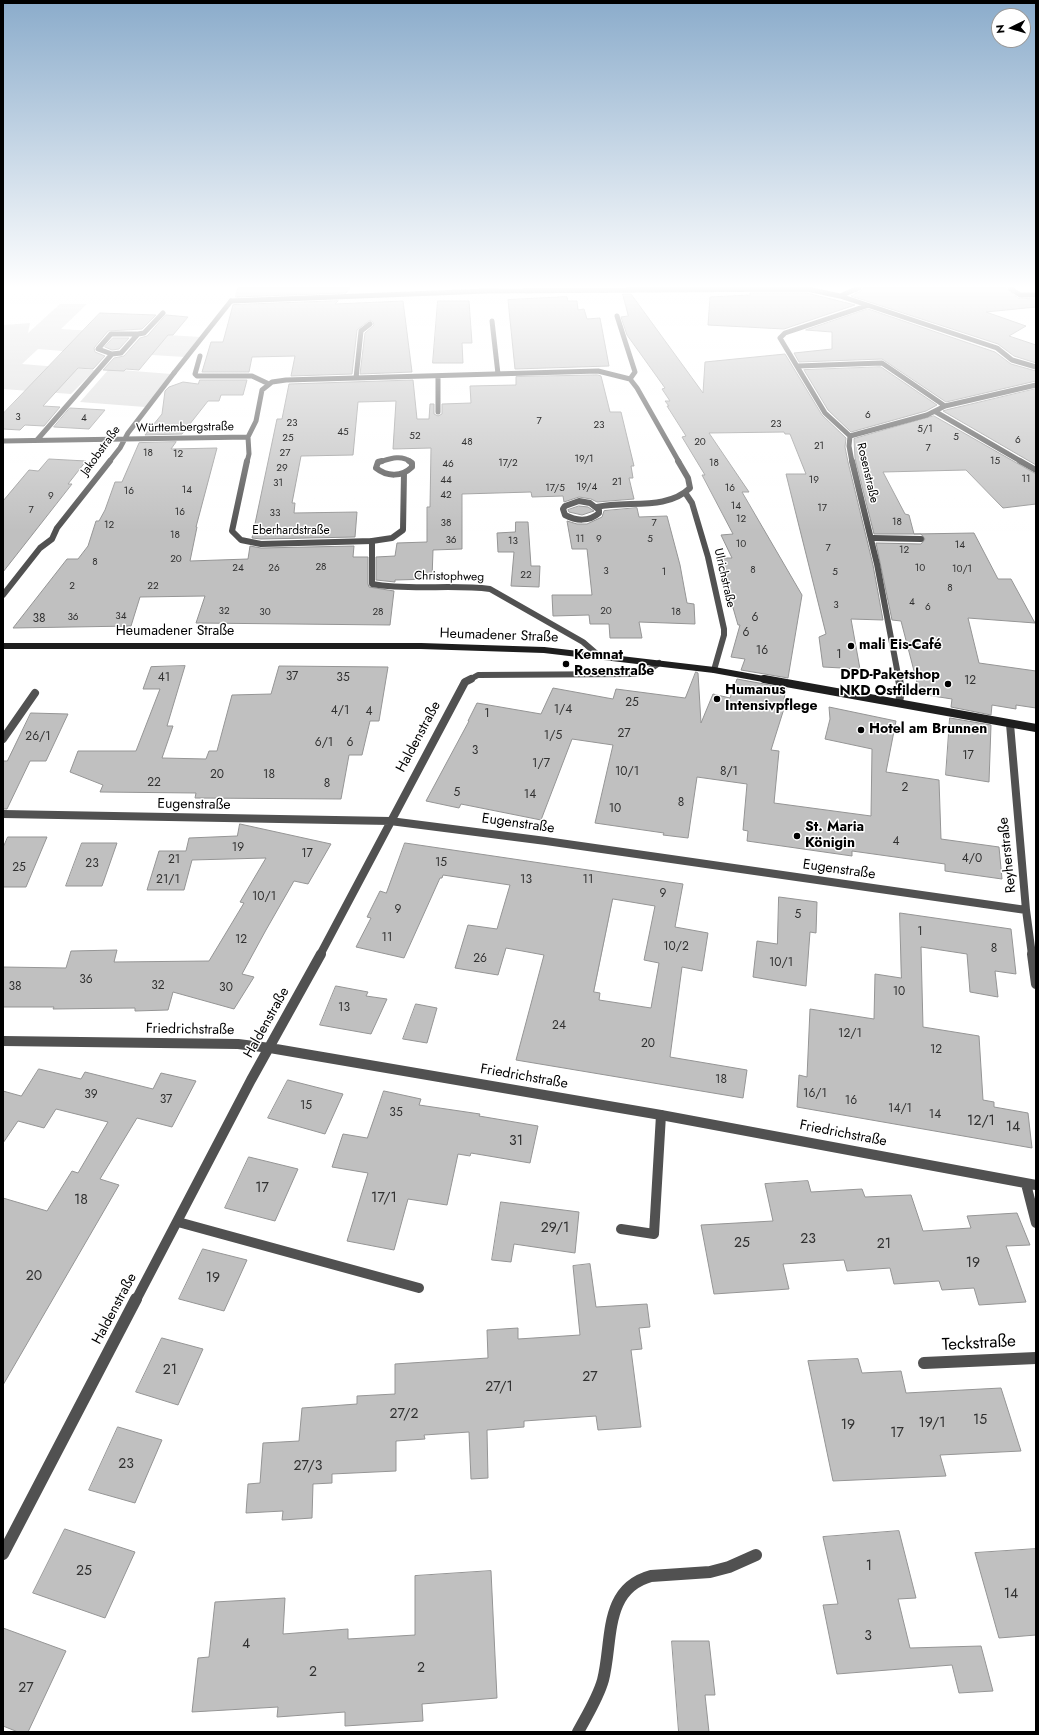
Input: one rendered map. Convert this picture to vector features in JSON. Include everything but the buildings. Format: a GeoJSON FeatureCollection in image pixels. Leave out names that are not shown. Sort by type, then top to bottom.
{"type":"FeatureCollection","features":[{"type":"Feature","properties":{"kind":"main road","name":"Heumadener Straße"},"geometry":{"type":"LineString","coordinates":[[3,646],[428,646],[544,650],[659,662],[714,670],[1036,728]]}},
{"type":"Feature","properties":{"kind":"street"},"geometry":{"type":"LineString","coordinates":[[37,440],[99,369]]}},
{"type":"Feature","properties":{"kind":"street","name":"Jakobstraße"},"geometry":{"type":"LineString","coordinates":[[3,595],[40,548],[52,539],[57,528],[120,448],[124,439],[177,369]]}},
{"type":"Feature","properties":{"kind":"street"},"geometry":{"type":"LineString","coordinates":[[196,369],[195,374],[197,376],[252,376],[269,384],[286,380],[438,377],[598,371],[630,379],[635,372],[634,369]]}},
{"type":"Feature","properties":{"kind":"street"},"geometry":{"type":"LineString","coordinates":[[356,378],[357,369]]}},
{"type":"Feature","properties":{"kind":"street"},"geometry":{"type":"LineString","coordinates":[[497,369],[498,374]]}},
{"type":"Feature","properties":{"kind":"street","name":"Rosenstraße"},"geometry":{"type":"LineString","coordinates":[[800,369],[825,414],[850,436],[848,441],[856,478],[873,538],[899,682],[899,703]]}},
{"type":"Feature","properties":{"kind":"street"},"geometry":{"type":"LineString","coordinates":[[893,369],[945,406]]}},
{"type":"Feature","properties":{"kind":"street"},"geometry":{"type":"LineString","coordinates":[[438,377],[438,412]]}},
{"type":"Feature","properties":{"kind":"street","name":"Ulrichstraße"},"geometry":{"type":"LineString","coordinates":[[630,379],[637,388],[688,478],[690,488],[686,494],[692,503],[708,557],[724,629],[724,635],[714,670]]}},
{"type":"Feature","properties":{"kind":"street","name":"Eberhardstraße"},"geometry":{"type":"LineString","coordinates":[[269,384],[262,390],[256,421],[248,437],[249,454],[232,528],[237,538],[252,543],[262,544],[372,541],[392,538],[403,530],[404,473]]}},
{"type":"Feature","properties":{"kind":"street"},"geometry":{"type":"LineString","coordinates":[[850,436],[936,412],[945,406],[1036,385]]}},
{"type":"Feature","properties":{"kind":"street"},"geometry":{"type":"LineString","coordinates":[[936,412],[1036,470]]}},
{"type":"Feature","properties":{"kind":"street","name":"Württembergstraße"},"geometry":{"type":"LineString","coordinates":[[3,441],[248,437]]}},
{"type":"Feature","properties":{"kind":"street","name":"Eberhardstraße"},"geometry":{"type":"LineString","coordinates":[[389,457],[407,459],[413,465],[410,470],[404,473],[383,474],[376,468],[376,465],[378,462],[389,457]]}},
{"type":"Feature","properties":{"kind":"street"},"geometry":{"type":"LineString","coordinates":[[598,507],[599,513],[587,520],[570,518],[565,515],[563,509],[568,504],[579,501],[590,502],[598,507],[612,503],[672,500],[686,494]]}},
{"type":"Feature","properties":{"kind":"street"},"geometry":{"type":"LineString","coordinates":[[873,538],[921,539]]}},
{"type":"Feature","properties":{"kind":"street","name":"Christophweg"},"geometry":{"type":"LineString","coordinates":[[372,541],[372,584],[388,588],[490,589],[583,642],[598,655]]}},
{"type":"Feature","properties":{"kind":"street","name":"Haldenstraße"},"geometry":{"type":"LineString","coordinates":[[3,1554],[251,1080],[270,1048],[461,688],[470,678],[488,675],[634,674],[649,670],[659,662]]}},
{"type":"Feature","properties":{"kind":"street"},"geometry":{"type":"LineString","coordinates":[[3,739],[34,693]]}},
{"type":"Feature","properties":{"kind":"street","name":"Reyherstraße"},"geometry":{"type":"LineString","coordinates":[[1010,724],[1026,910],[1036,984]]}},
{"type":"Feature","properties":{"kind":"street","name":"Eugenstraße"},"geometry":{"type":"LineString","coordinates":[[3,814],[390,821],[554,842],[946,900],[1026,910]]}},
{"type":"Feature","properties":{"kind":"street","name":"Friedrichstraße"},"geometry":{"type":"LineString","coordinates":[[3,1041],[238,1044],[270,1048],[661,1115],[1031,1185]]}},
{"type":"Feature","properties":{"kind":"street"},"geometry":{"type":"LineString","coordinates":[[620,1229],[654,1234],[661,1115]]}},
{"type":"Feature","properties":{"kind":"street"},"geometry":{"type":"LineString","coordinates":[[1031,1185],[1036,1223]]}},
{"type":"Feature","properties":{"kind":"street"},"geometry":{"type":"LineString","coordinates":[[178,1222],[419,1288]]}},
{"type":"Feature","properties":{"kind":"street","name":"Teckstraße"},"geometry":{"type":"LineString","coordinates":[[924,1363],[1036,1358]]}},
{"type":"Feature","properties":{"kind":"street"},"geometry":{"type":"LineString","coordinates":[[578,1732],[602,1682],[606,1670],[612,1625],[619,1601],[627,1586],[655,1575],[719,1570],[756,1555]]}},
{"type":"Feature","properties":{"kind":"shaded area"},"geometry":{"type":"Polygon","coordinates":[[[3,369],[95,370],[71,394],[3,389],[3,369]]]}},
{"type":"Feature","properties":{"kind":"shaded area"},"geometry":{"type":"Polygon","coordinates":[[[109,369],[171,374],[145,407],[80,402],[109,369]]]}},
{"type":"Feature","properties":{"kind":"place","name":"mali Eis-Café"},"geometry":{"type":"Point","coordinates":[851,646]}},
{"type":"Feature","properties":{"kind":"place","name":"Kemnat Rosenstraße"},"geometry":{"type":"Point","coordinates":[566,664]}},
{"type":"Feature","properties":{"kind":"place","name":"DPD-Paketshop NKD Ostfildern"},"geometry":{"type":"Point","coordinates":[948,684]}},
{"type":"Feature","properties":{"kind":"place","name":"Humanus Intensivpflege"},"geometry":{"type":"Point","coordinates":[717,699]}},
{"type":"Feature","properties":{"kind":"place","name":"Hotel am Brunnen"},"geometry":{"type":"Point","coordinates":[861,730]}},
{"type":"Feature","properties":{"kind":"place","name":"St. Maria Königin"},"geometry":{"type":"Point","coordinates":[797,836]}}]}
